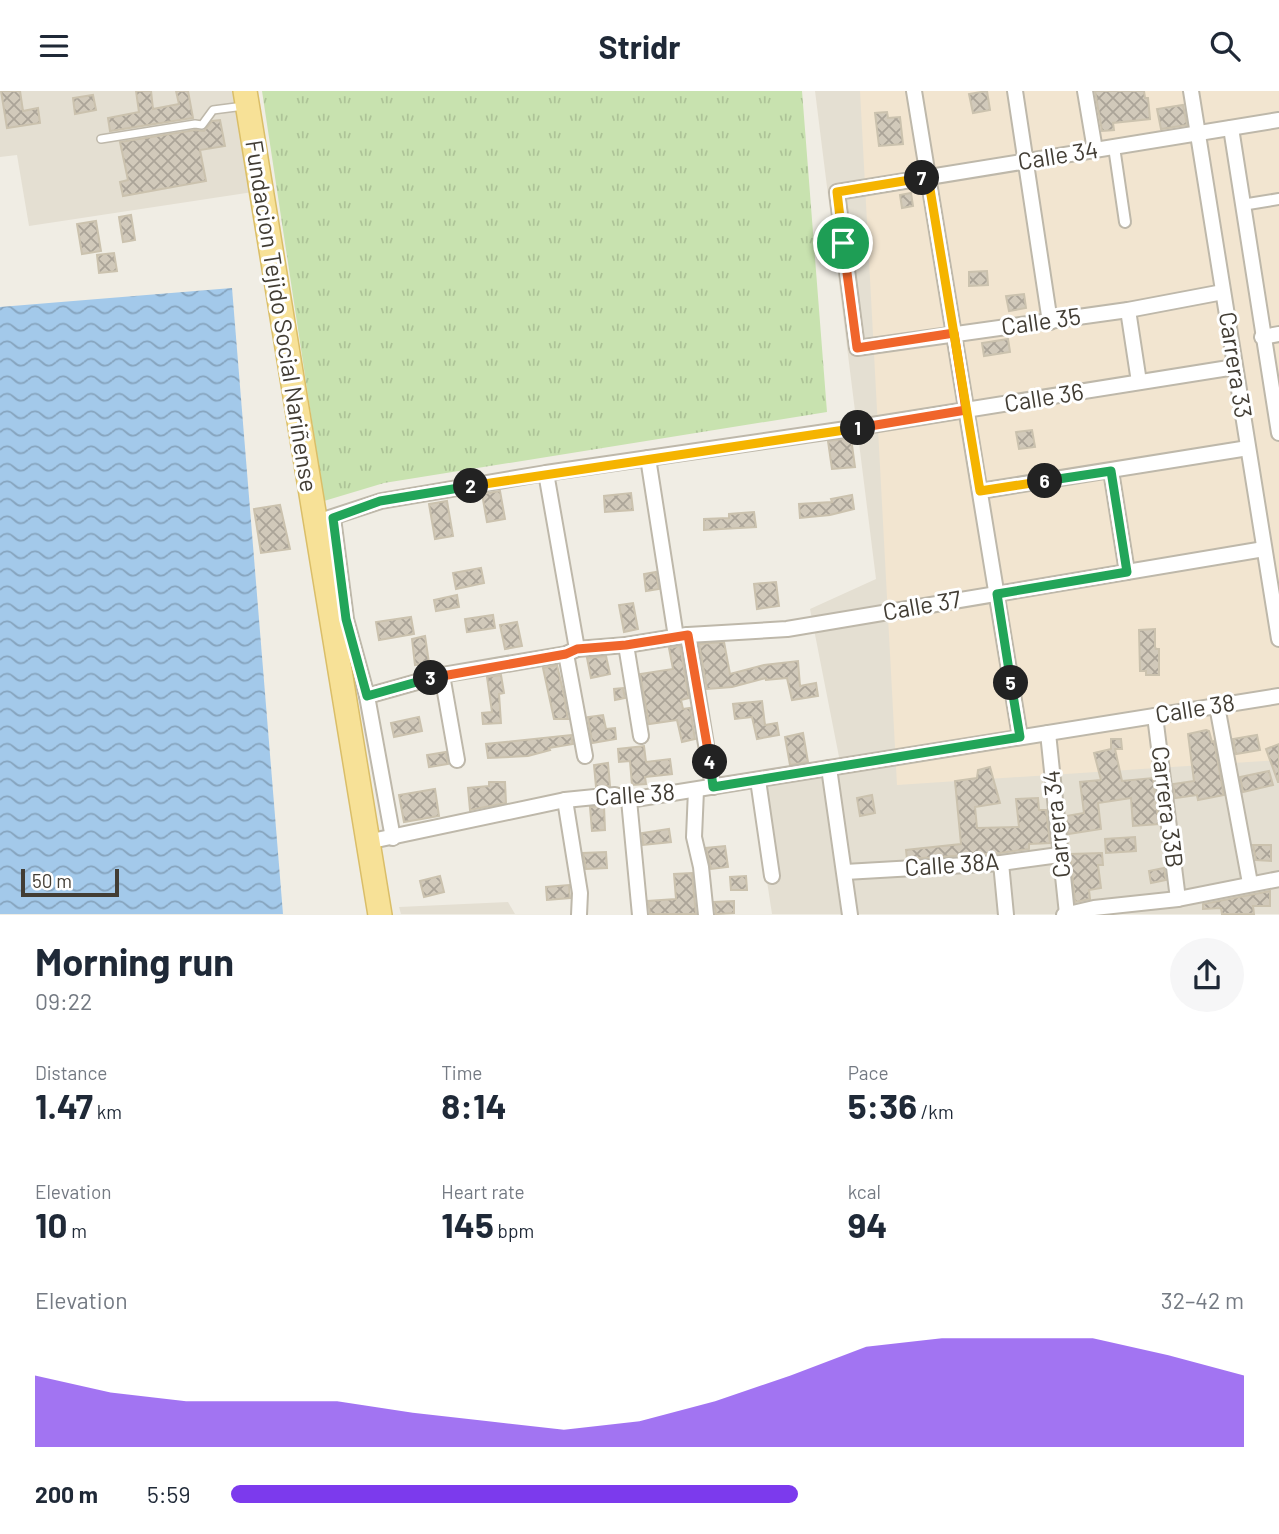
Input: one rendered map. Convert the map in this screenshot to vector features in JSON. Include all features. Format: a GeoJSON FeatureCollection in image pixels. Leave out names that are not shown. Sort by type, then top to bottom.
{"type":"FeatureCollection","features":[{"type":"Feature","properties":{"kind":"main road","name":"Fundacion Tejido Social Nariñense"},"geometry":{"type":"LineString","coordinates":[[246,98],[324,521],[367,842],[380,915]]}},
{"type":"Feature","properties":{"kind":"street"},"geometry":{"type":"LineString","coordinates":[[914,91],[1020,737]]}},
{"type":"Feature","properties":{"kind":"street"},"geometry":{"type":"LineString","coordinates":[[1015,91],[1050,322]]}},
{"type":"Feature","properties":{"kind":"street"},"geometry":{"type":"LineString","coordinates":[[1085,91],[1095,150]]}},
{"type":"Feature","properties":{"kind":"street","name":"Carrera 33"},"geometry":{"type":"LineString","coordinates":[[1191,91],[1278,631]]}},
{"type":"Feature","properties":{"kind":"street","name":"Calle 34"},"geometry":{"type":"LineString","coordinates":[[857,348],[837,192],[1279,120]]}},
{"type":"Feature","properties":{"kind":"street"},"geometry":{"type":"LineString","coordinates":[[1231,128],[1279,433]]}},
{"type":"Feature","properties":{"kind":"street"},"geometry":{"type":"LineString","coordinates":[[1114,147],[1125,222]]}},
{"type":"Feature","properties":{"kind":"street"},"geometry":{"type":"LineString","coordinates":[[1242,205],[1279,199]]}},
{"type":"Feature","properties":{"kind":"street","name":"Calle 35"},"geometry":{"type":"LineString","coordinates":[[857,348],[1050,322],[1223,292]]}},
{"type":"Feature","properties":{"kind":"street"},"geometry":{"type":"LineString","coordinates":[[1128,310],[1139,382]]}},
{"type":"Feature","properties":{"kind":"street"},"geometry":{"type":"LineString","coordinates":[[1262,337],[1279,334]]}},
{"type":"Feature","properties":{"kind":"street","name":"Calle 36"},"geometry":{"type":"LineString","coordinates":[[324,521],[380,501],[545,473],[853,428],[1235,367]]}},
{"type":"Feature","properties":{"kind":"street"},"geometry":{"type":"LineString","coordinates":[[980,491],[1248,448]]}},
{"type":"Feature","properties":{"kind":"street"},"geometry":{"type":"LineString","coordinates":[[648,458],[713,787]]}},
{"type":"Feature","properties":{"kind":"street"},"geometry":{"type":"LineString","coordinates":[[1111,471],[1127,572]]}},
{"type":"Feature","properties":{"kind":"street"},"geometry":{"type":"LineString","coordinates":[[545,473],[585,757]]}},
{"type":"Feature","properties":{"kind":"street"},"geometry":{"type":"LineString","coordinates":[[324,521],[367,696],[393,838]]}},
{"type":"Feature","properties":{"kind":"street","name":"Calle 37"},"geometry":{"type":"LineString","coordinates":[[367,696],[442,675],[571,652],[682,636],[787,629],[1264,549]]}},
{"type":"Feature","properties":{"kind":"street"},"geometry":{"type":"LineString","coordinates":[[626,645],[641,736]]}},
{"type":"Feature","properties":{"kind":"street"},"geometry":{"type":"LineString","coordinates":[[442,675],[457,760]]}},
{"type":"Feature","properties":{"kind":"street","name":"Calle 38"},"geometry":{"type":"LineString","coordinates":[[367,842],[565,800],[615,795],[629,800],[1279,696]]}},
{"type":"Feature","properties":{"kind":"street"},"geometry":{"type":"LineString","coordinates":[[1217,706],[1250,883]]}},
{"type":"Feature","properties":{"kind":"street","name":"Carrera 33B"},"geometry":{"type":"LineString","coordinates":[[1155,716],[1178,899]]}},
{"type":"Feature","properties":{"kind":"street","name":"Carrera 34"},"geometry":{"type":"LineString","coordinates":[[1048,733],[1066,914]]}},
{"type":"Feature","properties":{"kind":"street"},"geometry":{"type":"LineString","coordinates":[[829,768],[850,915]]}},
{"type":"Feature","properties":{"kind":"street"},"geometry":{"type":"LineString","coordinates":[[758,780],[772,876]]}},
{"type":"Feature","properties":{"kind":"street"},"geometry":{"type":"LineString","coordinates":[[696,789],[694,837],[701,867],[706,915]]}},
{"type":"Feature","properties":{"kind":"street"},"geometry":{"type":"LineString","coordinates":[[565,800],[580,893],[579,915]]}},
{"type":"Feature","properties":{"kind":"street"},"geometry":{"type":"LineString","coordinates":[[629,800],[640,915]]}},
{"type":"Feature","properties":{"kind":"street","name":"Calle 38A"},"geometry":{"type":"LineString","coordinates":[[845,872],[1001,863],[1059,855]]}},
{"type":"Feature","properties":{"kind":"street"},"geometry":{"type":"LineString","coordinates":[[1001,863],[1006,915]]}},
{"type":"Feature","properties":{"kind":"street"},"geometry":{"type":"LineString","coordinates":[[1066,914],[1094,908],[1178,899],[1279,879]]}},
{"type":"Feature","properties":{"kind":"lane"},"geometry":{"type":"LineString","coordinates":[[101,139],[202,125],[213,110],[246,98]]}},
{"type":"Feature","properties":{"kind":"shaded area"},"geometry":{"type":"Polygon","coordinates":[[[0,91],[245,91],[253,192],[29,226],[17,155],[0,157],[0,91]]]}},
{"type":"Feature","properties":{"kind":"shaded area"},"geometry":{"type":"Polygon","coordinates":[[[815,91],[1279,91],[1279,914],[772,914],[751,777],[840,762],[810,609],[876,579],[815,91]]]}},
{"type":"Feature","properties":{"kind":"shaded area"},"geometry":{"type":"Polygon","coordinates":[[[860,91],[1279,91],[1279,760],[897,785],[860,91]]]}},
{"type":"Feature","properties":{"kind":"shaded area"},"geometry":{"type":"Polygon","coordinates":[[[508,902],[515,914],[401,914],[399,907],[508,902]]]}},
{"type":"Feature","properties":{"kind":"green space"},"geometry":{"type":"Polygon","coordinates":[[[262,91],[802,91],[827,412],[384,483],[324,501],[262,91]]]}},
{"type":"Feature","properties":{"kind":"water"},"geometry":{"type":"Polygon","coordinates":[[[232,288],[283,914],[0,914],[0,307],[232,288]]]}},
{"type":"Feature","properties":{"kind":"building"},"geometry":{"type":"Polygon","coordinates":[[[1,91],[20,91],[23,111],[38,108],[40,123],[7,128],[1,91]]]}},
{"type":"Feature","properties":{"kind":"building"},"geometry":{"type":"Polygon","coordinates":[[[136,91],[151,91],[153,109],[179,104],[176,91],[188,91],[193,118],[110,131],[108,118],[139,112],[136,91]]]}},
{"type":"Feature","properties":{"kind":"building"},"geometry":{"type":"Polygon","coordinates":[[[987,91],[990,110],[973,113],[969,94],[987,91]]]}},
{"type":"Feature","properties":{"kind":"building"},"geometry":{"type":"Polygon","coordinates":[[[1095,91],[1144,91],[1145,98],[1148,98],[1150,119],[1113,123],[1114,130],[1102,131],[1095,91]]]}},
{"type":"Feature","properties":{"kind":"building"},"geometry":{"type":"Polygon","coordinates":[[[93,95],[96,110],[75,114],[73,98],[93,95]]]}},
{"type":"Feature","properties":{"kind":"building"},"geometry":{"type":"Polygon","coordinates":[[[1183,105],[1187,125],[1161,129],[1157,109],[1183,105]]]}},
{"type":"Feature","properties":{"kind":"building"},"geometry":{"type":"Polygon","coordinates":[[[887,112],[888,118],[900,117],[903,144],[879,146],[875,113],[887,112]]]}},
{"type":"Feature","properties":{"kind":"building"},"geometry":{"type":"Polygon","coordinates":[[[220,120],[225,146],[200,150],[206,181],[123,196],[120,182],[128,180],[120,142],[195,130],[204,131],[212,121],[220,120]]]}},
{"type":"Feature","properties":{"kind":"building"},"geometry":{"type":"Polygon","coordinates":[[[911,193],[913,206],[902,208],[900,195],[911,193]]]}},
{"type":"Feature","properties":{"kind":"building"},"geometry":{"type":"Polygon","coordinates":[[[131,215],[135,240],[123,242],[119,217],[131,215]]]}},
{"type":"Feature","properties":{"kind":"building"},"geometry":{"type":"Polygon","coordinates":[[[96,221],[101,251],[82,254],[77,224],[96,221]]]}},
{"type":"Feature","properties":{"kind":"building"},"geometry":{"type":"Polygon","coordinates":[[[114,253],[117,271],[99,273],[97,255],[114,253]]]}},
{"type":"Feature","properties":{"kind":"building"},"geometry":{"type":"Polygon","coordinates":[[[987,271],[988,285],[969,286],[969,272],[987,271]]]}},
{"type":"Feature","properties":{"kind":"building"},"geometry":{"type":"Polygon","coordinates":[[[1024,294],[1026,308],[1009,311],[1006,296],[1024,294]]]}},
{"type":"Feature","properties":{"kind":"building"},"geometry":{"type":"Polygon","coordinates":[[[1008,339],[1010,352],[984,356],[982,343],[1008,339]]]}},
{"type":"Feature","properties":{"kind":"building"},"geometry":{"type":"Polygon","coordinates":[[[1032,430],[1035,447],[1019,449],[1016,432],[1032,430]]]}},
{"type":"Feature","properties":{"kind":"building"},"geometry":{"type":"Polygon","coordinates":[[[851,438],[855,467],[832,469],[828,441],[851,438]]]}},
{"type":"Feature","properties":{"kind":"building"},"geometry":{"type":"Polygon","coordinates":[[[500,491],[505,519],[487,522],[482,494],[500,491]]]}},
{"type":"Feature","properties":{"kind":"building"},"geometry":{"type":"Polygon","coordinates":[[[631,493],[633,510],[605,512],[604,496],[631,493]]]}},
{"type":"Feature","properties":{"kind":"building"},"geometry":{"type":"Polygon","coordinates":[[[852,495],[854,509],[800,518],[799,504],[832,502],[831,499],[852,495]]]}},
{"type":"Feature","properties":{"kind":"building"},"geometry":{"type":"Polygon","coordinates":[[[447,501],[453,536],[435,539],[429,504],[447,501]]]}},
{"type":"Feature","properties":{"kind":"building"},"geometry":{"type":"Polygon","coordinates":[[[280,505],[290,549],[261,553],[254,509],[280,505]]]}},
{"type":"Feature","properties":{"kind":"building"},"geometry":{"type":"Polygon","coordinates":[[[754,512],[756,527],[704,530],[704,519],[729,518],[729,514],[754,512]]]}},
{"type":"Feature","properties":{"kind":"building"},"geometry":{"type":"Polygon","coordinates":[[[481,568],[484,583],[456,589],[453,573],[481,568]]]}},
{"type":"Feature","properties":{"kind":"building"},"geometry":{"type":"Polygon","coordinates":[[[656,572],[659,589],[646,591],[644,574],[656,572]]]}},
{"type":"Feature","properties":{"kind":"building"},"geometry":{"type":"Polygon","coordinates":[[[776,582],[779,606],[757,609],[754,584],[776,582]]]}},
{"type":"Feature","properties":{"kind":"building"},"geometry":{"type":"Polygon","coordinates":[[[457,595],[459,607],[436,611],[434,600],[457,595]]]}},
{"type":"Feature","properties":{"kind":"building"},"geometry":{"type":"Polygon","coordinates":[[[633,603],[638,629],[624,632],[619,605],[633,603]]]}},
{"type":"Feature","properties":{"kind":"building"},"geometry":{"type":"Polygon","coordinates":[[[493,615],[495,628],[467,632],[465,619],[493,615]]]}},
{"type":"Feature","properties":{"kind":"building"},"geometry":{"type":"Polygon","coordinates":[[[411,617],[414,634],[379,640],[376,622],[411,617]]]}},
{"type":"Feature","properties":{"kind":"building"},"geometry":{"type":"Polygon","coordinates":[[[517,622],[522,646],[505,649],[500,625],[517,622]]]}},
{"type":"Feature","properties":{"kind":"building"},"geometry":{"type":"Polygon","coordinates":[[[1155,629],[1155,647],[1159,649],[1159,675],[1146,675],[1146,671],[1140,671],[1139,630],[1155,629]]]}},
{"type":"Feature","properties":{"kind":"building"},"geometry":{"type":"Polygon","coordinates":[[[425,636],[429,663],[415,665],[412,639],[425,636]]]}},
{"type":"Feature","properties":{"kind":"building"},"geometry":{"type":"Polygon","coordinates":[[[724,642],[730,674],[764,665],[798,661],[800,686],[816,683],[818,696],[792,700],[787,678],[766,678],[732,687],[707,689],[699,644],[724,642]]]}},
{"type":"Feature","properties":{"kind":"building"},"geometry":{"type":"Polygon","coordinates":[[[680,646],[689,698],[681,700],[683,709],[690,708],[695,739],[682,742],[677,720],[649,724],[640,674],[673,669],[669,648],[680,646]]]}},
{"type":"Feature","properties":{"kind":"building"},"geometry":{"type":"Polygon","coordinates":[[[606,656],[610,674],[591,678],[587,658],[606,656]]]}},
{"type":"Feature","properties":{"kind":"building"},"geometry":{"type":"Polygon","coordinates":[[[557,665],[568,719],[554,719],[543,668],[557,665]]]}},
{"type":"Feature","properties":{"kind":"building"},"geometry":{"type":"Polygon","coordinates":[[[501,675],[504,693],[499,694],[501,723],[483,724],[482,713],[492,712],[487,677],[501,675]]]}},
{"type":"Feature","properties":{"kind":"building"},"geometry":{"type":"Polygon","coordinates":[[[623,688],[625,698],[615,700],[614,689],[623,688]]]}},
{"type":"Feature","properties":{"kind":"building"},"geometry":{"type":"Polygon","coordinates":[[[762,701],[765,725],[777,723],[779,735],[757,739],[752,717],[735,719],[733,704],[762,701]]]}},
{"type":"Feature","properties":{"kind":"building"},"geometry":{"type":"Polygon","coordinates":[[[603,715],[606,729],[615,728],[616,739],[592,743],[588,717],[603,715]]]}},
{"type":"Feature","properties":{"kind":"building"},"geometry":{"type":"Polygon","coordinates":[[[419,717],[422,731],[394,737],[391,723],[419,717]]]}},
{"type":"Feature","properties":{"kind":"building"},"geometry":{"type":"Polygon","coordinates":[[[1209,731],[1212,742],[1214,741],[1224,795],[1198,800],[1197,795],[1175,798],[1173,784],[1194,781],[1188,734],[1209,731]]]}},
{"type":"Feature","properties":{"kind":"building"},"geometry":{"type":"Polygon","coordinates":[[[803,733],[808,762],[790,765],[785,737],[803,733]]]}},
{"type":"Feature","properties":{"kind":"building"},"geometry":{"type":"Polygon","coordinates":[[[571,735],[573,744],[549,748],[550,750],[528,756],[488,758],[486,744],[571,735]]]}},
{"type":"Feature","properties":{"kind":"building"},"geometry":{"type":"Polygon","coordinates":[[[1257,735],[1260,750],[1236,754],[1233,739],[1257,735]]]}},
{"type":"Feature","properties":{"kind":"building"},"geometry":{"type":"Polygon","coordinates":[[[1111,739],[1121,739],[1122,749],[1115,749],[1122,781],[1153,778],[1159,824],[1133,826],[1131,798],[1098,803],[1101,829],[1068,834],[1066,816],[1084,813],[1080,782],[1101,780],[1094,753],[1111,749],[1111,739]]]}},
{"type":"Feature","properties":{"kind":"building"},"geometry":{"type":"Polygon","coordinates":[[[1279,744],[1279,782],[1278,782],[1266,749],[1279,744]]]}},
{"type":"Feature","properties":{"kind":"building"},"geometry":{"type":"Polygon","coordinates":[[[644,746],[646,762],[670,759],[672,774],[645,777],[646,784],[632,785],[630,761],[619,762],[618,749],[644,746]]]}},
{"type":"Feature","properties":{"kind":"building"},"geometry":{"type":"Polygon","coordinates":[[[446,752],[448,764],[429,767],[427,755],[446,752]]]}},
{"type":"Feature","properties":{"kind":"building"},"geometry":{"type":"Polygon","coordinates":[[[608,763],[610,786],[596,787],[594,765],[608,763]]]}},
{"type":"Feature","properties":{"kind":"building"},"geometry":{"type":"Polygon","coordinates":[[[990,767],[1000,803],[975,807],[977,828],[1019,827],[1016,799],[1038,798],[1039,810],[1046,810],[1050,843],[1029,844],[1029,849],[1000,853],[907,859],[906,850],[961,844],[955,781],[977,778],[978,770],[990,767]]]}},
{"type":"Feature","properties":{"kind":"building"},"geometry":{"type":"Polygon","coordinates":[[[1269,771],[1273,785],[1243,792],[1240,777],[1269,771]]]}},
{"type":"Feature","properties":{"kind":"building"},"geometry":{"type":"Polygon","coordinates":[[[489,782],[505,782],[506,803],[470,810],[468,788],[489,786],[489,782]]]}},
{"type":"Feature","properties":{"kind":"building"},"geometry":{"type":"Polygon","coordinates":[[[435,789],[439,816],[404,822],[399,795],[435,789]]]}},
{"type":"Feature","properties":{"kind":"building"},"geometry":{"type":"Polygon","coordinates":[[[872,795],[875,813],[860,816],[857,798],[872,795]]]}},
{"type":"Feature","properties":{"kind":"building"},"geometry":{"type":"Polygon","coordinates":[[[604,806],[605,830],[592,831],[590,807],[604,806]]]}},
{"type":"Feature","properties":{"kind":"building"},"geometry":{"type":"Polygon","coordinates":[[[669,829],[671,842],[643,845],[642,833],[669,829]]]}},
{"type":"Feature","properties":{"kind":"building"},"geometry":{"type":"Polygon","coordinates":[[[1135,837],[1136,851],[1106,853],[1105,839],[1135,837]]]}},
{"type":"Feature","properties":{"kind":"building"},"geometry":{"type":"Polygon","coordinates":[[[1253,845],[1271,845],[1271,861],[1256,860],[1253,845]]]}},
{"type":"Feature","properties":{"kind":"building"},"geometry":{"type":"Polygon","coordinates":[[[725,846],[728,867],[711,869],[706,848],[725,846]]]}},
{"type":"Feature","properties":{"kind":"building"},"geometry":{"type":"Polygon","coordinates":[[[606,852],[607,868],[586,869],[583,853],[606,852]]]}},
{"type":"Feature","properties":{"kind":"building"},"geometry":{"type":"Polygon","coordinates":[[[1102,853],[1103,865],[1098,865],[1101,888],[1089,890],[1090,899],[1075,902],[1070,854],[1102,853]]]}},
{"type":"Feature","properties":{"kind":"building"},"geometry":{"type":"Polygon","coordinates":[[[1164,868],[1166,880],[1151,883],[1149,871],[1164,868]]]}},
{"type":"Feature","properties":{"kind":"building"},"geometry":{"type":"Polygon","coordinates":[[[692,873],[696,914],[650,914],[648,901],[676,899],[674,874],[692,873]]]}},
{"type":"Feature","properties":{"kind":"building"},"geometry":{"type":"Polygon","coordinates":[[[440,876],[444,892],[424,897],[420,881],[440,876]]]}},
{"type":"Feature","properties":{"kind":"building"},"geometry":{"type":"Polygon","coordinates":[[[746,876],[747,890],[731,890],[730,877],[746,876]]]}},
{"type":"Feature","properties":{"kind":"building"},"geometry":{"type":"Polygon","coordinates":[[[569,885],[570,898],[547,900],[546,887],[569,885]]]}},
{"type":"Feature","properties":{"kind":"building"},"geometry":{"type":"Polygon","coordinates":[[[1270,891],[1270,906],[1253,906],[1254,914],[1222,914],[1221,908],[1203,909],[1203,904],[1270,891]]]}},
{"type":"Feature","properties":{"kind":"building"},"geometry":{"type":"Polygon","coordinates":[[[734,901],[734,913],[716,914],[714,902],[734,901]]]}},
{"type":"Feature","properties":{"kind":"route"},"geometry":{"type":"LineString","coordinates":[[843,243],[837,192],[928,177],[954,333],[966,410],[980,491],[1111,471],[1127,572],[997,594],[1020,737],[713,787],[688,635],[626,645],[577,649],[566,654],[442,675],[367,696],[346,619],[333,518],[380,501],[545,473],[966,410],[954,333],[857,348],[843,243]]}}]}
